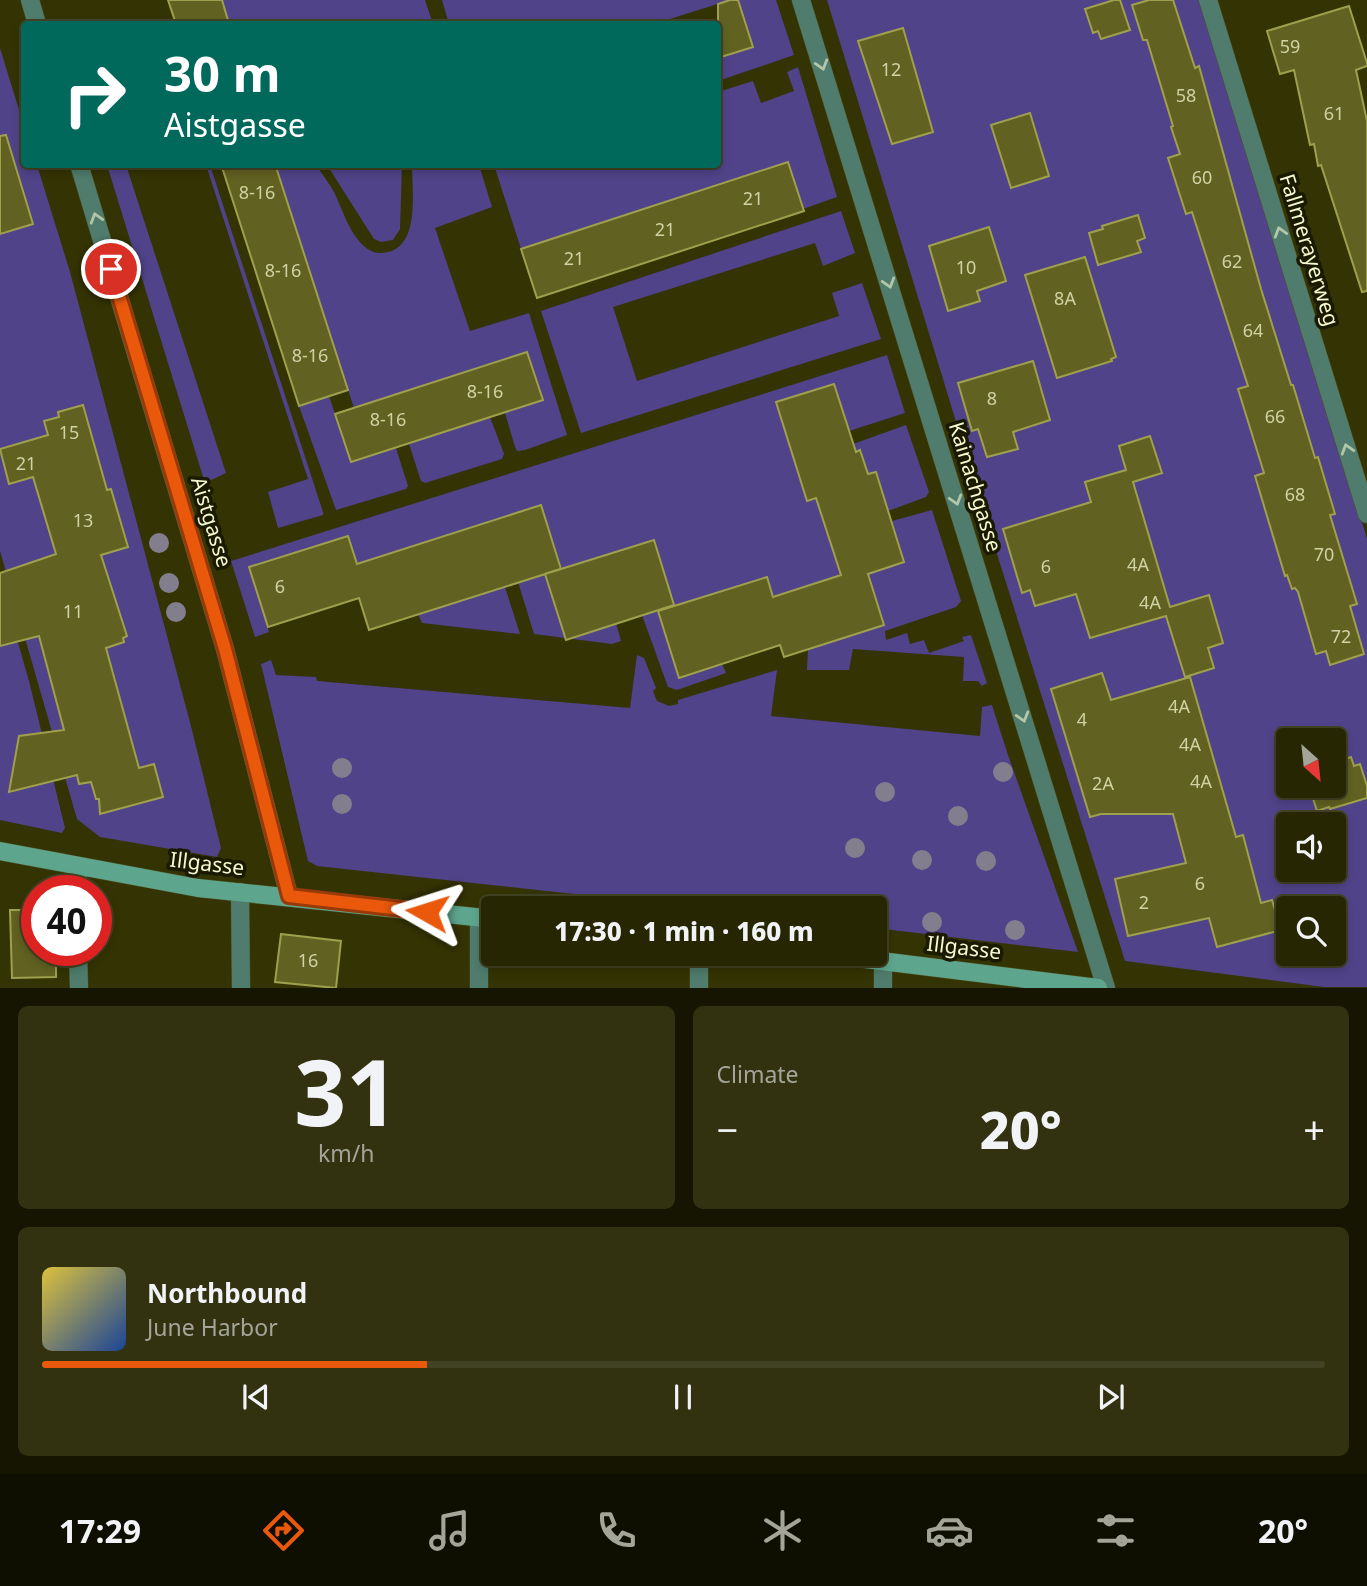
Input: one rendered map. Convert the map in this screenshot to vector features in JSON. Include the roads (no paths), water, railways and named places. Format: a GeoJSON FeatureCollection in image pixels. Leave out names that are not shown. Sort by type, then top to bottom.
{"type":"FeatureCollection","features":[{"type":"Feature","properties":{"kind":"street"},"geometry":{"type":"LineString","coordinates":[[30,0],[36,21]]}},
{"type":"Feature","properties":{"kind":"street","name":"Kainachgasse"},"geometry":{"type":"LineString","coordinates":[[802,0],[1106,988]]}},
{"type":"Feature","properties":{"kind":"street","name":"Fallmerayerweg"},"geometry":{"type":"LineString","coordinates":[[1208,0],[1367,514]]}},
{"type":"Feature","properties":{"kind":"street","name":"Aistgasse"},"geometry":{"type":"LineString","coordinates":[[80,168],[225,649],[289,896]]}},
{"type":"Feature","properties":{"kind":"street","name":"Illgasse"},"geometry":{"type":"LineString","coordinates":[[0,851],[198,888],[481,917]]}},
{"type":"Feature","properties":{"kind":"street"},"geometry":{"type":"LineString","coordinates":[[78,867],[78,875]]}},
{"type":"Feature","properties":{"kind":"street"},"geometry":{"type":"LineString","coordinates":[[240,892],[241,988]]}},
{"type":"Feature","properties":{"kind":"street","name":"Illgasse"},"geometry":{"type":"LineString","coordinates":[[887,962],[1098,988]]}},
{"type":"Feature","properties":{"kind":"street"},"geometry":{"type":"LineString","coordinates":[[78,966],[79,988]]}},
{"type":"Feature","properties":{"kind":"street"},"geometry":{"type":"LineString","coordinates":[[479,988],[481,966]]}},
{"type":"Feature","properties":{"kind":"street"},"geometry":{"type":"LineString","coordinates":[[699,966],[699,988]]}},
{"type":"Feature","properties":{"kind":"street"},"geometry":{"type":"LineString","coordinates":[[883,966],[883,988]]}}]}
